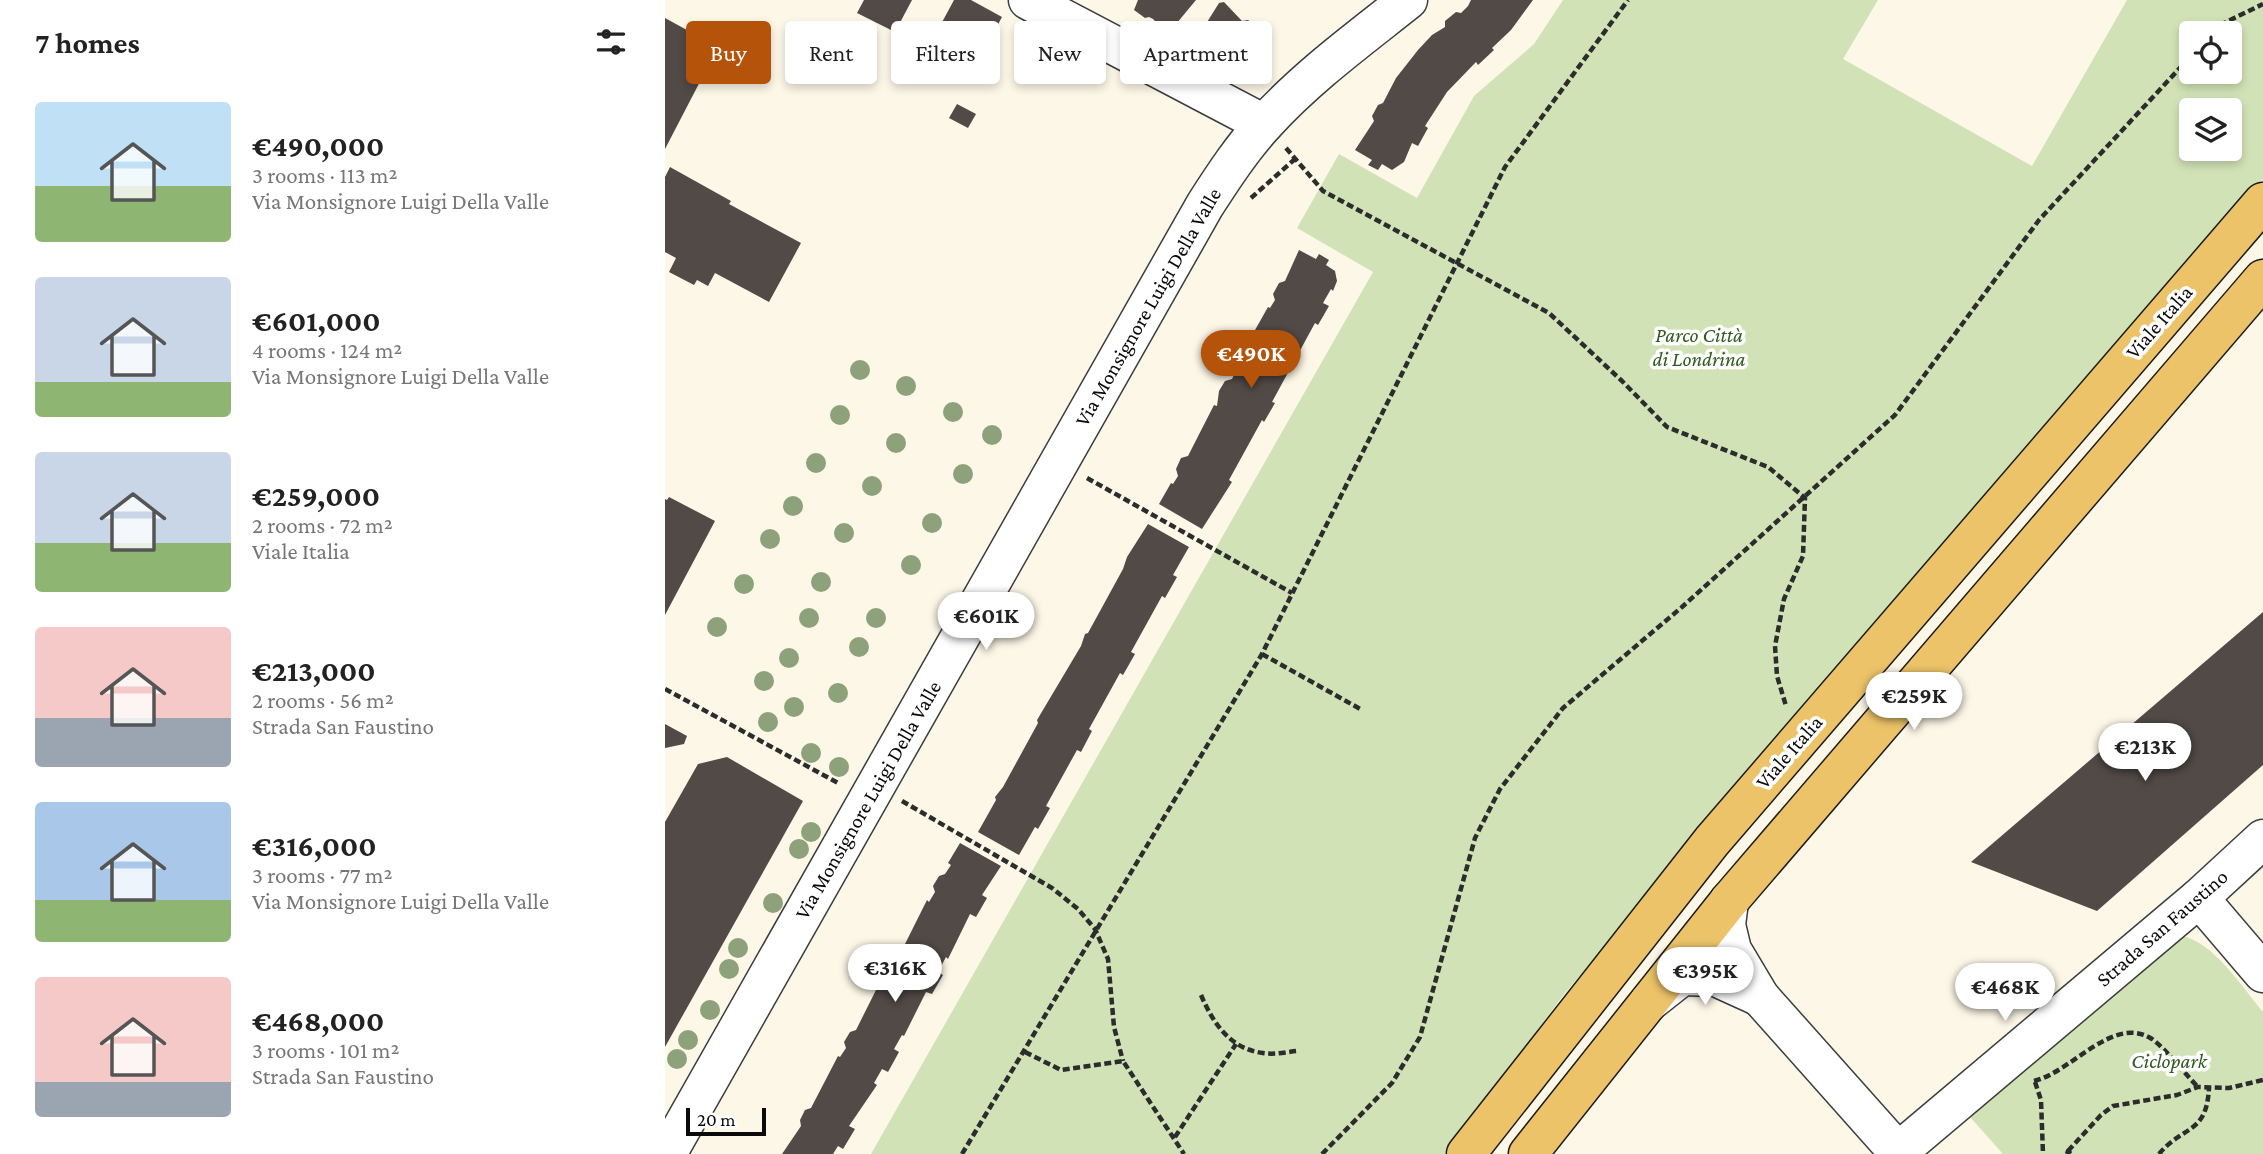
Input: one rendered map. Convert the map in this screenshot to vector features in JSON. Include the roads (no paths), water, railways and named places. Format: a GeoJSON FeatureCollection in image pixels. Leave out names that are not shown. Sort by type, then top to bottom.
{"type":"FeatureCollection","features":[{"type":"Feature","properties":{"kind":"main road","name":"Viale Italia"},"geometry":{"type":"LineString","coordinates":[[1466,1154],[1712,841],[2263,202]]}},
{"type":"Feature","properties":{"kind":"main road"},"geometry":{"type":"LineString","coordinates":[[1528,1154],[1729,901],[2263,279]]}},
{"type":"Feature","properties":{"kind":"street"},"geometry":{"type":"LineString","coordinates":[[1028,0],[1264,124]]}},
{"type":"Feature","properties":{"kind":"street","name":"Via Monsignore Luigi Della Valle"},"geometry":{"type":"LineString","coordinates":[[667,1154],[885,800],[1059,463],[1229,167],[1264,124],[1312,77],[1408,0]]}},
{"type":"Feature","properties":{"kind":"street","name":"Strada San Faustino"},"geometry":{"type":"LineString","coordinates":[[1729,901],[1726,925],[1732,950],[1760,998],[1898,1152],[2019,1072],[2263,839]]}},
{"type":"Feature","properties":{"kind":"street"},"geometry":{"type":"LineString","coordinates":[[2199,898],[2263,973]]}},
{"type":"Feature","properties":{"kind":"street","name":"Strada San Faustino"},"geometry":{"type":"LineString","coordinates":[[1647,1003],[1682,976],[1716,977],[1760,998]]}},
{"type":"Feature","properties":{"kind":"park label","name":"Parco Città di Londrina"},"geometry":{"type":"Point","coordinates":[1699,347]}},
{"type":"Feature","properties":{"kind":"park label","name":"Ciclopark"},"geometry":{"type":"Point","coordinates":[2169,1061]}}]}
